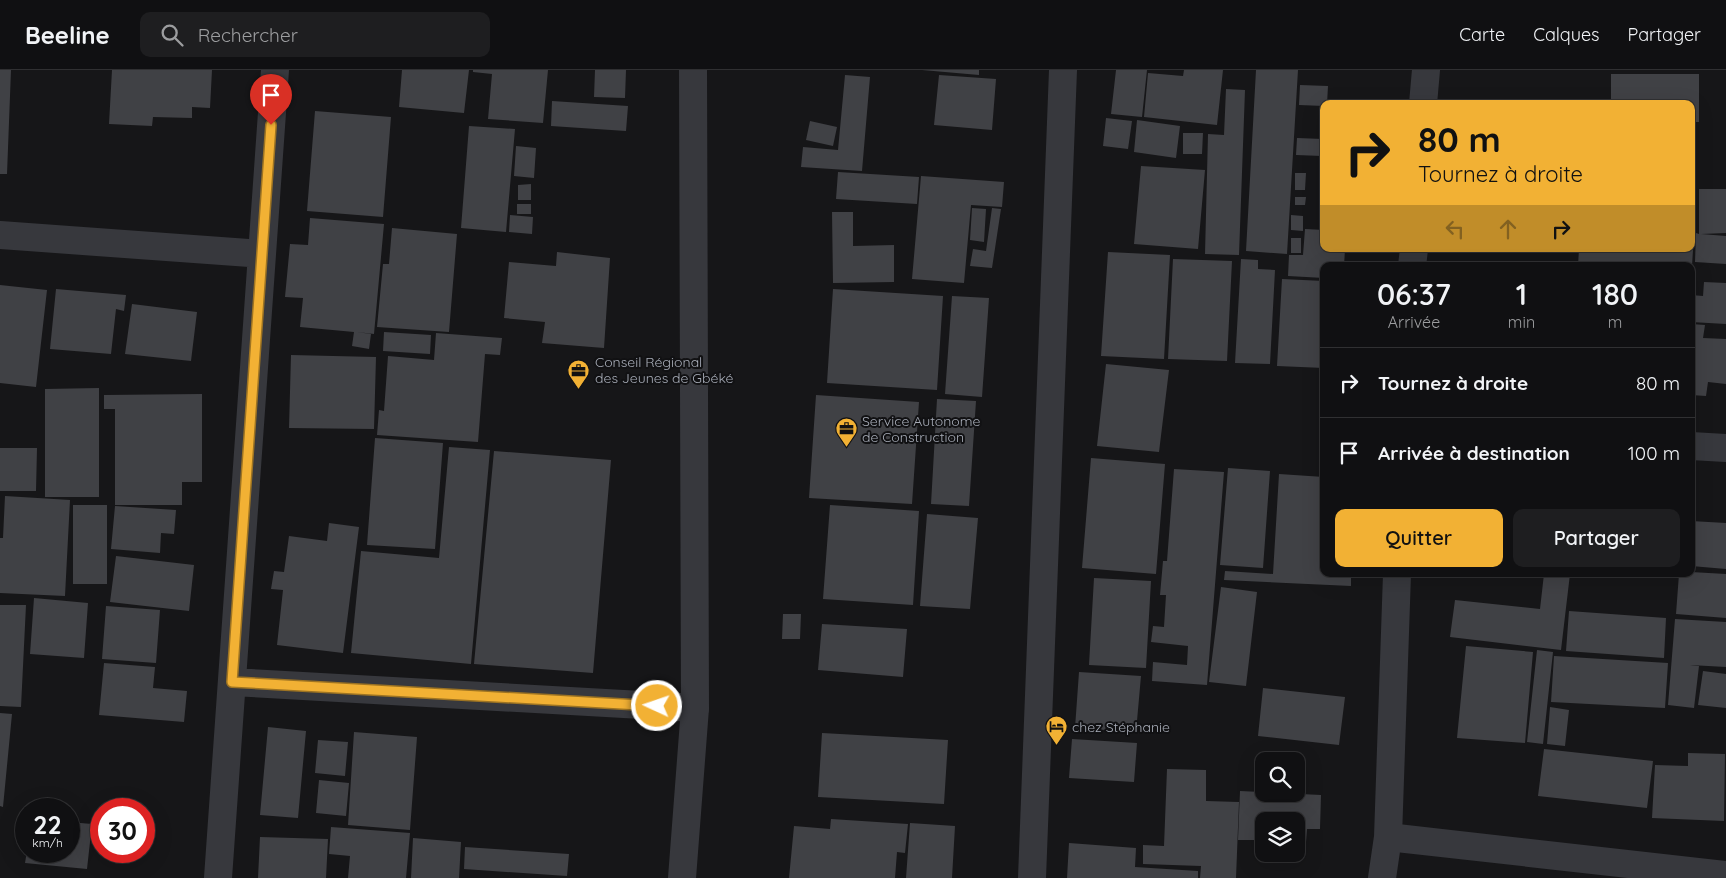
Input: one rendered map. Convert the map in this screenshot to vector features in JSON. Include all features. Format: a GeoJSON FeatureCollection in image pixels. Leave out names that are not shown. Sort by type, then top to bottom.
{"type":"FeatureCollection","features":[{"type":"Feature","properties":{"kind":"street"},"geometry":{"type":"LineString","coordinates":[[218,878],[275,70]]}},
{"type":"Feature","properties":{"kind":"street"},"geometry":{"type":"LineString","coordinates":[[682,878],[696,708],[693,70]]}},
{"type":"Feature","properties":{"kind":"street"},"geometry":{"type":"LineString","coordinates":[[1032,878],[1063,70]]}},
{"type":"Feature","properties":{"kind":"street"},"geometry":{"type":"LineString","coordinates":[[1424,100],[1426,70]]}},
{"type":"Feature","properties":{"kind":"street"},"geometry":{"type":"LineString","coordinates":[[0,235],[262,254]]}},
{"type":"Feature","properties":{"kind":"street"},"geometry":{"type":"LineString","coordinates":[[1695,446],[1726,448]]}},
{"type":"Feature","properties":{"kind":"street"},"geometry":{"type":"LineString","coordinates":[[1382,878],[1388,837],[1396,577]]}},
{"type":"Feature","properties":{"kind":"street"},"geometry":{"type":"LineString","coordinates":[[232,682],[696,708]]}},
{"type":"Feature","properties":{"kind":"street"},"geometry":{"type":"LineString","coordinates":[[1388,837],[1726,875]]}},
{"type":"Feature","properties":{"kind":"building"},"geometry":{"type":"Polygon","coordinates":[[[0,70],[11,70],[7,174],[0,174],[0,70]]]}},
{"type":"Feature","properties":{"kind":"building"},"geometry":{"type":"Polygon","coordinates":[[[112,70],[212,70],[210,108],[192,107],[192,118],[153,117],[152,126],[109,124],[112,70]]]}},
{"type":"Feature","properties":{"kind":"building"},"geometry":{"type":"Polygon","coordinates":[[[402,70],[469,70],[464,113],[399,107],[402,70]]]}},
{"type":"Feature","properties":{"kind":"building"},"geometry":{"type":"Polygon","coordinates":[[[473,70],[548,70],[543,123],[488,119],[492,74],[473,72],[473,70]]]}},
{"type":"Feature","properties":{"kind":"building"},"geometry":{"type":"Polygon","coordinates":[[[595,70],[626,70],[625,98],[594,97],[595,70]]]}},
{"type":"Feature","properties":{"kind":"building"},"geometry":{"type":"Polygon","coordinates":[[[922,70],[979,70],[979,75],[922,70]]]}},
{"type":"Feature","properties":{"kind":"building"},"geometry":{"type":"Polygon","coordinates":[[[1116,70],[1147,70],[1142,117],[1111,114],[1116,70]]]}},
{"type":"Feature","properties":{"kind":"building"},"geometry":{"type":"Polygon","coordinates":[[[1184,70],[1223,70],[1217,125],[1144,117],[1148,73],[1183,76],[1184,70]]]}},
{"type":"Feature","properties":{"kind":"building"},"geometry":{"type":"Polygon","coordinates":[[[1256,70],[1298,70],[1287,254],[1246,251],[1256,70]]]}},
{"type":"Feature","properties":{"kind":"building"},"geometry":{"type":"Polygon","coordinates":[[[1611,74],[1699,74],[1699,122],[1695,122],[1695,100],[1611,100],[1611,74]]]}},
{"type":"Feature","properties":{"kind":"building"},"geometry":{"type":"Polygon","coordinates":[[[845,75],[870,77],[862,171],[801,167],[803,147],[838,150],[845,75]]]}},
{"type":"Feature","properties":{"kind":"building"},"geometry":{"type":"Polygon","coordinates":[[[939,75],[996,79],[992,130],[934,125],[939,75]]]}},
{"type":"Feature","properties":{"kind":"building"},"geometry":{"type":"Polygon","coordinates":[[[1300,85],[1328,86],[1327,100],[1320,100],[1320,106],[1299,105],[1300,85]]]}},
{"type":"Feature","properties":{"kind":"building"},"geometry":{"type":"Polygon","coordinates":[[[1226,89],[1245,90],[1239,255],[1205,254],[1208,134],[1224,135],[1226,89]]]}},
{"type":"Feature","properties":{"kind":"building"},"geometry":{"type":"Polygon","coordinates":[[[552,101],[628,106],[626,131],[551,126],[552,101]]]}},
{"type":"Feature","properties":{"kind":"building"},"geometry":{"type":"Polygon","coordinates":[[[315,111],[391,117],[383,217],[307,211],[315,111]]]}},
{"type":"Feature","properties":{"kind":"building"},"geometry":{"type":"Polygon","coordinates":[[[1106,118],[1132,121],[1128,149],[1103,146],[1106,118]]]}},
{"type":"Feature","properties":{"kind":"building"},"geometry":{"type":"Polygon","coordinates":[[[1137,120],[1180,126],[1176,158],[1134,152],[1137,120]]]}},
{"type":"Feature","properties":{"kind":"building"},"geometry":{"type":"Polygon","coordinates":[[[810,121],[837,127],[833,146],[806,140],[810,121]]]}},
{"type":"Feature","properties":{"kind":"building"},"geometry":{"type":"Polygon","coordinates":[[[469,126],[515,129],[506,232],[461,228],[469,126]]]}},
{"type":"Feature","properties":{"kind":"building"},"geometry":{"type":"Polygon","coordinates":[[[1183,133],[1203,133],[1202,154],[1183,154],[1183,133]]]}},
{"type":"Feature","properties":{"kind":"building"},"geometry":{"type":"Polygon","coordinates":[[[1297,138],[1320,139],[1320,156],[1296,155],[1297,138]]]}},
{"type":"Feature","properties":{"kind":"building"},"geometry":{"type":"Polygon","coordinates":[[[516,146],[536,148],[534,178],[514,176],[516,146]]]}},
{"type":"Feature","properties":{"kind":"building"},"geometry":{"type":"Polygon","coordinates":[[[1141,166],[1205,170],[1198,249],[1134,244],[1141,166]]]}},
{"type":"Feature","properties":{"kind":"building"},"geometry":{"type":"Polygon","coordinates":[[[838,172],[919,177],[917,204],[836,199],[838,172]]]}},
{"type":"Feature","properties":{"kind":"building"},"geometry":{"type":"Polygon","coordinates":[[[1295,173],[1306,173],[1305,190],[1295,190],[1295,173]]]}},
{"type":"Feature","properties":{"kind":"building"},"geometry":{"type":"Polygon","coordinates":[[[921,176],[1004,182],[1002,207],[971,205],[964,283],[912,279],[921,176]]]}},
{"type":"Feature","properties":{"kind":"building"},"geometry":{"type":"Polygon","coordinates":[[[531,184],[531,200],[518,200],[518,185],[531,184]]]}},
{"type":"Feature","properties":{"kind":"building"},"geometry":{"type":"Polygon","coordinates":[[[1699,189],[1726,189],[1726,233],[1701,234],[1726,236],[1726,264],[1695,262],[1696,233],[1699,234],[1699,189]]]}},
{"type":"Feature","properties":{"kind":"building"},"geometry":{"type":"Polygon","coordinates":[[[1295,197],[1306,197],[1305,205],[1295,205],[1295,197]]]}},
{"type":"Feature","properties":{"kind":"building"},"geometry":{"type":"Polygon","coordinates":[[[517,204],[531,204],[531,214],[517,214],[517,204]]]}},
{"type":"Feature","properties":{"kind":"building"},"geometry":{"type":"Polygon","coordinates":[[[972,208],[986,209],[984,242],[970,240],[972,208]]]}},
{"type":"Feature","properties":{"kind":"building"},"geometry":{"type":"Polygon","coordinates":[[[992,208],[1001,209],[992,268],[970,266],[973,249],[986,251],[992,208]]]}},
{"type":"Feature","properties":{"kind":"building"},"geometry":{"type":"Polygon","coordinates":[[[832,212],[853,212],[853,246],[894,245],[894,282],[833,283],[832,212]]]}},
{"type":"Feature","properties":{"kind":"building"},"geometry":{"type":"Polygon","coordinates":[[[510,215],[533,217],[532,234],[509,232],[510,215]]]}},
{"type":"Feature","properties":{"kind":"building"},"geometry":{"type":"Polygon","coordinates":[[[1291,215],[1303,216],[1303,231],[1291,230],[1291,215]]]}},
{"type":"Feature","properties":{"kind":"building"},"geometry":{"type":"Polygon","coordinates":[[[310,218],[384,224],[374,334],[357,332],[371,334],[369,349],[352,346],[354,332],[300,327],[303,298],[285,297],[290,244],[308,245],[310,218]]]}},
{"type":"Feature","properties":{"kind":"building"},"geometry":{"type":"Polygon","coordinates":[[[392,228],[457,234],[449,332],[377,327],[383,264],[389,264],[392,228]]]}},
{"type":"Feature","properties":{"kind":"building"},"geometry":{"type":"Polygon","coordinates":[[[1305,229],[1320,230],[1320,252],[1345,252],[1344,262],[1320,262],[1320,278],[1288,276],[1289,255],[1303,255],[1305,229]]]}},
{"type":"Feature","properties":{"kind":"building"},"geometry":{"type":"Polygon","coordinates":[[[1291,238],[1301,238],[1301,253],[1291,253],[1291,238]]]}},
{"type":"Feature","properties":{"kind":"building"},"geometry":{"type":"Polygon","coordinates":[[[557,252],[610,258],[604,348],[542,343],[545,322],[504,318],[509,262],[556,266],[557,252]]]}},
{"type":"Feature","properties":{"kind":"building"},"geometry":{"type":"Polygon","coordinates":[[[1108,252],[1170,255],[1164,359],[1101,356],[1108,252]]]}},
{"type":"Feature","properties":{"kind":"building"},"geometry":{"type":"Polygon","coordinates":[[[1579,252],[1693,252],[1692,262],[1578,262],[1579,252]]]}},
{"type":"Feature","properties":{"kind":"building"},"geometry":{"type":"Polygon","coordinates":[[[1173,259],[1232,261],[1227,361],[1168,359],[1173,259]]]}},
{"type":"Feature","properties":{"kind":"building"},"geometry":{"type":"Polygon","coordinates":[[[1241,259],[1258,260],[1258,269],[1275,270],[1270,364],[1235,363],[1241,259]]]}},
{"type":"Feature","properties":{"kind":"building"},"geometry":{"type":"Polygon","coordinates":[[[1282,279],[1320,281],[1320,368],[1277,366],[1282,279]]]}},
{"type":"Feature","properties":{"kind":"building"},"geometry":{"type":"Polygon","coordinates":[[[1704,282],[1726,283],[1726,324],[1695,322],[1695,295],[1703,296],[1704,282]]]}},
{"type":"Feature","properties":{"kind":"building"},"geometry":{"type":"Polygon","coordinates":[[[0,285],[47,290],[36,387],[0,383],[0,285]]]}},
{"type":"Feature","properties":{"kind":"building"},"geometry":{"type":"Polygon","coordinates":[[[56,289],[126,295],[124,311],[116,309],[111,354],[50,349],[56,289]]]}},
{"type":"Feature","properties":{"kind":"building"},"geometry":{"type":"Polygon","coordinates":[[[833,289],[943,296],[937,390],[827,383],[833,289]]]}},
{"type":"Feature","properties":{"kind":"building"},"geometry":{"type":"Polygon","coordinates":[[[952,296],[989,298],[982,397],[945,394],[952,296]]]}},
{"type":"Feature","properties":{"kind":"building"},"geometry":{"type":"Polygon","coordinates":[[[132,304],[197,312],[191,361],[125,354],[132,304]]]}},
{"type":"Feature","properties":{"kind":"building"},"geometry":{"type":"Polygon","coordinates":[[[1695,324],[1705,325],[1703,338],[1726,339],[1726,384],[1708,382],[1706,396],[1695,395],[1695,324]]]}},
{"type":"Feature","properties":{"kind":"building"},"geometry":{"type":"Polygon","coordinates":[[[384,332],[431,335],[430,354],[383,351],[384,332]]]}},
{"type":"Feature","properties":{"kind":"building"},"geometry":{"type":"Polygon","coordinates":[[[436,333],[502,338],[500,355],[485,354],[478,442],[377,435],[379,410],[384,411],[388,356],[434,360],[436,333]]]}},
{"type":"Feature","properties":{"kind":"building"},"geometry":{"type":"Polygon","coordinates":[[[291,355],[376,357],[374,429],[289,428],[291,355]]]}},
{"type":"Feature","properties":{"kind":"building"},"geometry":{"type":"Polygon","coordinates":[[[1106,364],[1169,370],[1159,452],[1097,446],[1106,364]]]}},
{"type":"Feature","properties":{"kind":"building"},"geometry":{"type":"Polygon","coordinates":[[[99,388],[99,497],[45,497],[45,389],[99,388]]]}},
{"type":"Feature","properties":{"kind":"building"},"geometry":{"type":"Polygon","coordinates":[[[202,394],[202,482],[182,482],[182,505],[115,505],[115,409],[104,409],[104,395],[202,394]]]}},
{"type":"Feature","properties":{"kind":"building"},"geometry":{"type":"Polygon","coordinates":[[[816,395],[919,402],[912,504],[809,498],[816,395]]]}},
{"type":"Feature","properties":{"kind":"building"},"geometry":{"type":"Polygon","coordinates":[[[937,399],[976,401],[969,506],[931,504],[937,399]]]}},
{"type":"Feature","properties":{"kind":"building"},"geometry":{"type":"Polygon","coordinates":[[[375,438],[443,443],[435,549],[367,545],[375,438]]]}},
{"type":"Feature","properties":{"kind":"building"},"geometry":{"type":"Polygon","coordinates":[[[449,447],[490,450],[471,664],[351,653],[361,551],[439,558],[449,447]]]}},
{"type":"Feature","properties":{"kind":"building"},"geometry":{"type":"Polygon","coordinates":[[[0,448],[37,448],[36,491],[0,491],[0,448]]]}},
{"type":"Feature","properties":{"kind":"building"},"geometry":{"type":"Polygon","coordinates":[[[494,451],[611,460],[593,673],[474,664],[494,451]]]}},
{"type":"Feature","properties":{"kind":"building"},"geometry":{"type":"Polygon","coordinates":[[[1091,458],[1165,464],[1156,574],[1082,568],[1091,458]]]}},
{"type":"Feature","properties":{"kind":"building"},"geometry":{"type":"Polygon","coordinates":[[[1228,468],[1270,471],[1263,568],[1220,565],[1228,468]]]}},
{"type":"Feature","properties":{"kind":"building"},"geometry":{"type":"Polygon","coordinates":[[[1174,469],[1224,472],[1207,685],[1152,681],[1153,662],[1187,665],[1188,646],[1151,642],[1153,626],[1164,627],[1166,595],[1160,595],[1163,561],[1167,561],[1174,469]]]}},
{"type":"Feature","properties":{"kind":"building"},"geometry":{"type":"Polygon","coordinates":[[[1279,474],[1320,477],[1320,577],[1351,577],[1351,586],[1224,580],[1225,571],[1273,574],[1279,474]]]}},
{"type":"Feature","properties":{"kind":"building"},"geometry":{"type":"Polygon","coordinates":[[[5,496],[70,500],[65,596],[0,593],[0,538],[3,538],[5,496]]]}},
{"type":"Feature","properties":{"kind":"building"},"geometry":{"type":"Polygon","coordinates":[[[73,505],[107,505],[107,584],[73,584],[73,505]]]}},
{"type":"Feature","properties":{"kind":"building"},"geometry":{"type":"Polygon","coordinates":[[[830,505],[919,511],[913,605],[823,599],[830,505]]]}},
{"type":"Feature","properties":{"kind":"building"},"geometry":{"type":"Polygon","coordinates":[[[115,506],[176,510],[174,534],[161,533],[160,553],[111,549],[115,506]]]}},
{"type":"Feature","properties":{"kind":"building"},"geometry":{"type":"Polygon","coordinates":[[[927,514],[978,518],[970,609],[920,606],[927,514]]]}},
{"type":"Feature","properties":{"kind":"building"},"geometry":{"type":"Polygon","coordinates":[[[1695,521],[1726,523],[1726,569],[1695,566],[1695,521]]]}},
{"type":"Feature","properties":{"kind":"building"},"geometry":{"type":"Polygon","coordinates":[[[329,523],[359,527],[343,653],[277,645],[283,590],[271,589],[274,571],[284,572],[289,536],[327,541],[329,523]]]}},
{"type":"Feature","properties":{"kind":"building"},"geometry":{"type":"Polygon","coordinates":[[[116,556],[194,565],[189,611],[110,602],[116,556]]]}},
{"type":"Feature","properties":{"kind":"building"},"geometry":{"type":"Polygon","coordinates":[[[1695,572],[1726,574],[1726,618],[1676,614],[1679,577],[1695,577],[1695,572]]]}},
{"type":"Feature","properties":{"kind":"building"},"geometry":{"type":"Polygon","coordinates":[[[1544,577],[1570,577],[1561,650],[1450,637],[1455,600],[1540,609],[1544,577]]]}},
{"type":"Feature","properties":{"kind":"building"},"geometry":{"type":"Polygon","coordinates":[[[1094,578],[1151,581],[1146,668],[1089,665],[1094,578]]]}},
{"type":"Feature","properties":{"kind":"building"},"geometry":{"type":"Polygon","coordinates":[[[1221,587],[1257,592],[1246,686],[1209,682],[1221,587]]]}},
{"type":"Feature","properties":{"kind":"building"},"geometry":{"type":"Polygon","coordinates":[[[34,598],[88,603],[84,658],[30,654],[34,598]]]}},
{"type":"Feature","properties":{"kind":"building"},"geometry":{"type":"Polygon","coordinates":[[[0,605],[26,605],[21,707],[0,706],[0,605]]]}},
{"type":"Feature","properties":{"kind":"building"},"geometry":{"type":"Polygon","coordinates":[[[106,606],[160,610],[156,663],[102,659],[106,606]]]}},
{"type":"Feature","properties":{"kind":"building"},"geometry":{"type":"Polygon","coordinates":[[[1569,611],[1666,618],[1664,658],[1566,651],[1569,611]]]}},
{"type":"Feature","properties":{"kind":"building"},"geometry":{"type":"Polygon","coordinates":[[[783,614],[801,614],[800,639],[782,639],[783,614]]]}},
{"type":"Feature","properties":{"kind":"building"},"geometry":{"type":"Polygon","coordinates":[[[1675,619],[1726,622],[1726,667],[1690,665],[1699,666],[1694,708],[1668,705],[1675,619]]]}},
{"type":"Feature","properties":{"kind":"building"},"geometry":{"type":"Polygon","coordinates":[[[822,624],[907,629],[903,677],[818,670],[822,624]]]}},
{"type":"Feature","properties":{"kind":"building"},"geometry":{"type":"Polygon","coordinates":[[[1466,646],[1533,652],[1525,743],[1457,738],[1466,646]]]}},
{"type":"Feature","properties":{"kind":"building"},"geometry":{"type":"Polygon","coordinates":[[[1537,650],[1553,652],[1543,744],[1527,742],[1537,650]]]}},
{"type":"Feature","properties":{"kind":"building"},"geometry":{"type":"Polygon","coordinates":[[[1554,656],[1668,663],[1665,708],[1551,702],[1554,656]]]}},
{"type":"Feature","properties":{"kind":"building"},"geometry":{"type":"Polygon","coordinates":[[[104,663],[155,667],[153,688],[187,691],[184,722],[99,715],[104,663]]]}},
{"type":"Feature","properties":{"kind":"building"},"geometry":{"type":"Polygon","coordinates":[[[1703,671],[1726,674],[1726,708],[1698,705],[1703,671]]]}},
{"type":"Feature","properties":{"kind":"building"},"geometry":{"type":"Polygon","coordinates":[[[1079,672],[1141,676],[1136,732],[1075,728],[1079,672]]]}},
{"type":"Feature","properties":{"kind":"building"},"geometry":{"type":"Polygon","coordinates":[[[1263,688],[1345,697],[1339,745],[1258,736],[1263,688]]]}},
{"type":"Feature","properties":{"kind":"building"},"geometry":{"type":"Polygon","coordinates":[[[1550,707],[1569,710],[1565,746],[1547,744],[1550,707]]]}},
{"type":"Feature","properties":{"kind":"building"},"geometry":{"type":"Polygon","coordinates":[[[0,713],[12,714],[3,807],[0,806],[0,713]]]}},
{"type":"Feature","properties":{"kind":"building"},"geometry":{"type":"Polygon","coordinates":[[[268,727],[306,731],[298,818],[260,815],[268,727]]]}},
{"type":"Feature","properties":{"kind":"building"},"geometry":{"type":"Polygon","coordinates":[[[354,732],[417,737],[410,830],[348,825],[354,732]]]}},
{"type":"Feature","properties":{"kind":"building"},"geometry":{"type":"Polygon","coordinates":[[[822,733],[948,740],[944,804],[818,797],[822,733]]]}},
{"type":"Feature","properties":{"kind":"building"},"geometry":{"type":"Polygon","coordinates":[[[1072,739],[1137,743],[1134,782],[1069,778],[1072,739]]]}},
{"type":"Feature","properties":{"kind":"building"},"geometry":{"type":"Polygon","coordinates":[[[318,740],[348,742],[345,776],[315,773],[318,740]]]}},
{"type":"Feature","properties":{"kind":"building"},"geometry":{"type":"Polygon","coordinates":[[[1544,749],[1653,761],[1647,808],[1538,796],[1544,749]]]}},
{"type":"Feature","properties":{"kind":"building"},"geometry":{"type":"Polygon","coordinates":[[[1688,753],[1725,754],[1724,821],[1652,818],[1655,765],[1688,766],[1688,753]]]}},
{"type":"Feature","properties":{"kind":"building"},"geometry":{"type":"Polygon","coordinates":[[[1167,769],[1206,770],[1206,801],[1239,802],[1236,878],[1200,878],[1201,866],[1143,864],[1143,845],[1164,846],[1167,769]]]}},
{"type":"Feature","properties":{"kind":"building"},"geometry":{"type":"Polygon","coordinates":[[[319,780],[349,783],[346,816],[316,813],[319,780]]]}},
{"type":"Feature","properties":{"kind":"building"},"geometry":{"type":"Polygon","coordinates":[[[1240,791],[1255,792],[1255,802],[1305,802],[1305,794],[1321,795],[1320,829],[1307,829],[1306,842],[1305,812],[1255,812],[1255,840],[1238,840],[1240,791]]]}},
{"type":"Feature","properties":{"kind":"building"},"geometry":{"type":"Polygon","coordinates":[[[831,819],[908,824],[905,853],[897,852],[895,878],[789,878],[794,826],[830,829],[831,819]]]}},
{"type":"Feature","properties":{"kind":"building"},"geometry":{"type":"Polygon","coordinates":[[[80,823],[90,824],[87,869],[25,863],[80,863],[80,823]]]}},
{"type":"Feature","properties":{"kind":"building"},"geometry":{"type":"Polygon","coordinates":[[[910,823],[955,826],[952,878],[906,878],[910,823]]]}},
{"type":"Feature","properties":{"kind":"building"},"geometry":{"type":"Polygon","coordinates":[[[331,827],[410,833],[406,878],[348,878],[350,856],[329,854],[331,827]]]}},
{"type":"Feature","properties":{"kind":"building"},"geometry":{"type":"Polygon","coordinates":[[[260,837],[328,839],[326,878],[258,878],[260,837]]]}},
{"type":"Feature","properties":{"kind":"building"},"geometry":{"type":"Polygon","coordinates":[[[413,838],[461,842],[459,878],[411,878],[413,838]]]}},
{"type":"Feature","properties":{"kind":"building"},"geometry":{"type":"Polygon","coordinates":[[[1069,843],[1136,848],[1135,867],[1198,871],[1198,878],[1067,878],[1069,843]]]}},
{"type":"Feature","properties":{"kind":"building"},"geometry":{"type":"Polygon","coordinates":[[[465,847],[569,854],[567,876],[464,869],[465,847]]]}},
{"type":"Feature","properties":{"kind":"place","name":"Conseil Régional des Jeunes de Gbéké"},"geometry":{"type":"Point","coordinates":[579,389]}},
{"type":"Feature","properties":{"kind":"place","name":"Service Autonome de Construction"},"geometry":{"type":"Point","coordinates":[846,448]}},
{"type":"Feature","properties":{"kind":"place","name":"chez Stéphanie"},"geometry":{"type":"Point","coordinates":[1056,746]}},
{"type":"Feature","properties":{"kind":"route"},"geometry":{"type":"LineString","coordinates":[[271,125],[232,682],[657,706]]}}]}
